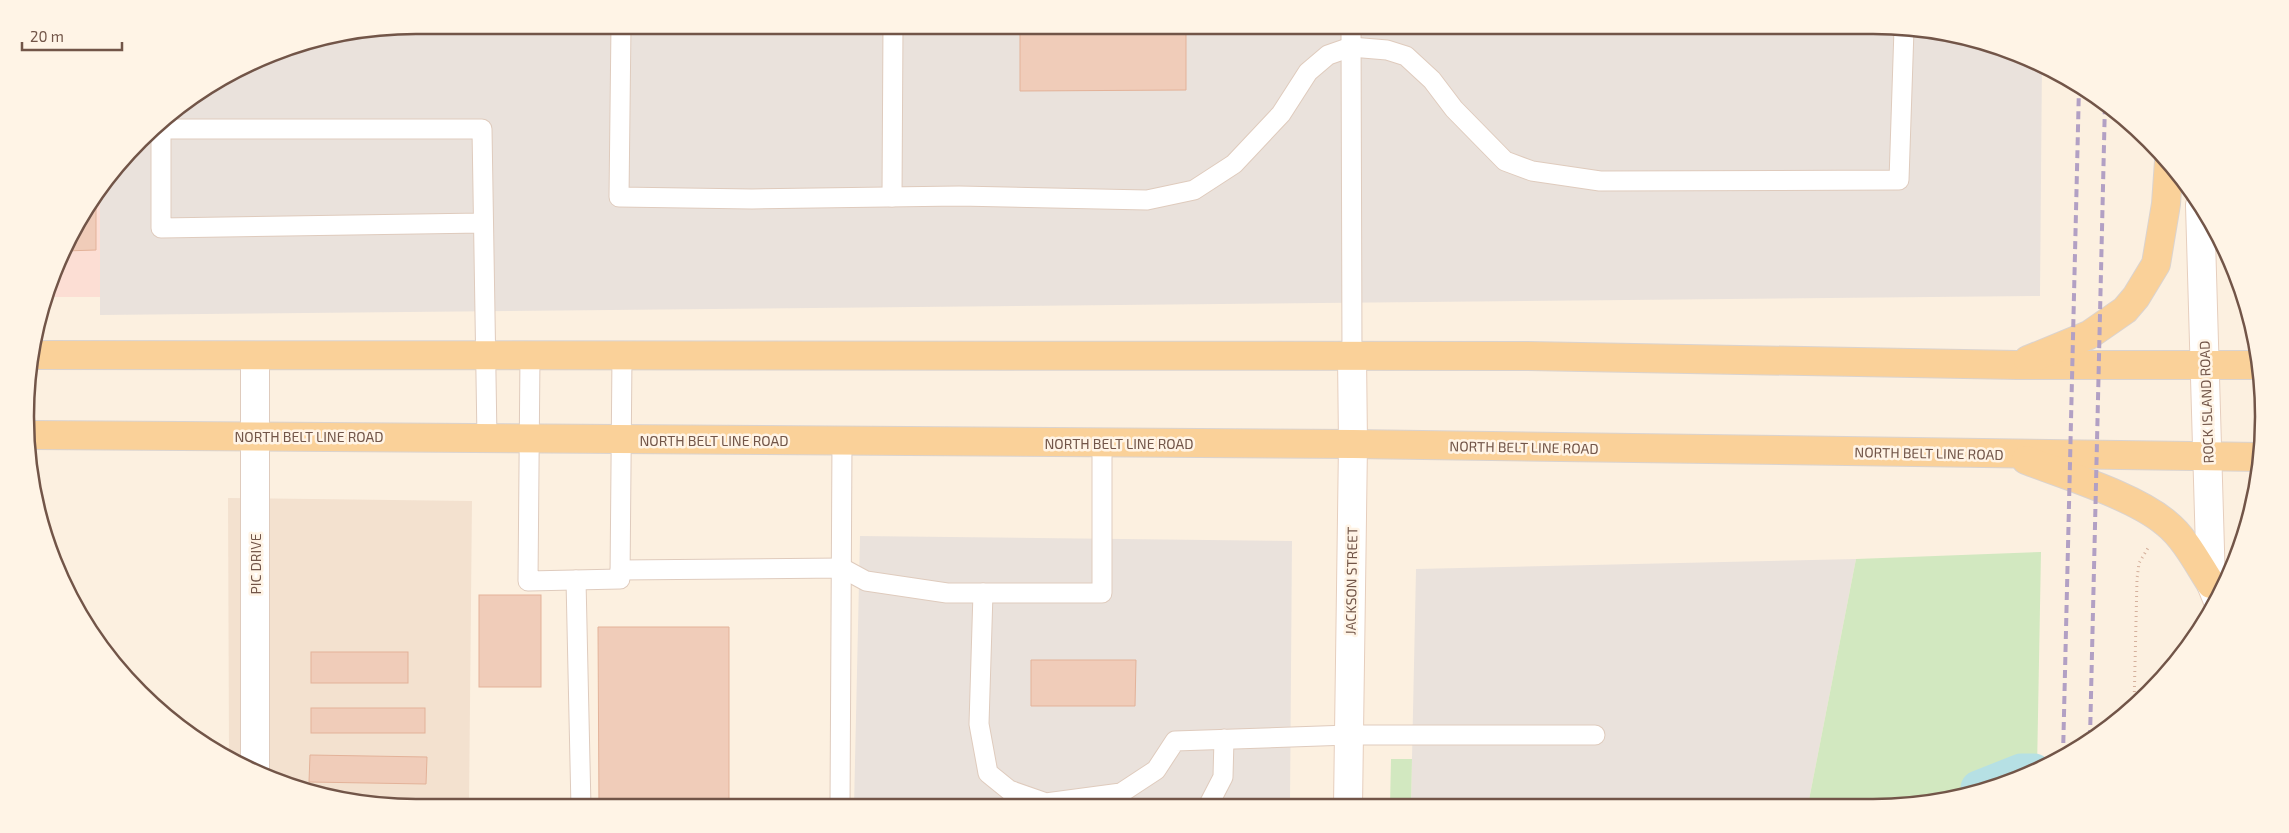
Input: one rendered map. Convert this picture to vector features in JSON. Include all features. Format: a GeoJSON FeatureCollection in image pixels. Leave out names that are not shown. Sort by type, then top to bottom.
{"type":"FeatureCollection","features":[{"type":"Feature","properties":{"kind":"main road"},"geometry":{"type":"LineString","coordinates":[[2017,364],[2089,335],[2125,310],[2136,297],[2156,264],[2166,204],[2168,174]]}},
{"type":"Feature","properties":{"kind":"main road"},"geometry":{"type":"LineString","coordinates":[[39,355],[1528,356],[2017,364],[2252,365]]}},
{"type":"Feature","properties":{"kind":"main road","name":"NORTH BELT LINE ROAD"},"geometry":{"type":"LineString","coordinates":[[35,435],[1354,444],[2253,457]]}},
{"type":"Feature","properties":{"kind":"main road"},"geometry":{"type":"LineString","coordinates":[[2011,454],[2148,510],[2167,524],[2188,548],[2213,591]]}},
{"type":"Feature","properties":{"kind":"street","name":"ROCK ISLAND ROAD"},"geometry":{"type":"LineString","coordinates":[[2200,219],[2214,590]]}},
{"type":"Feature","properties":{"kind":"street","name":"PIC DRIVE"},"geometry":{"type":"LineString","coordinates":[[255,356],[255,763]]}},
{"type":"Feature","properties":{"kind":"street","name":"JACKSON STREET"},"geometry":{"type":"LineString","coordinates":[[1348,799],[1354,444],[1352,356]]}},
{"type":"Feature","properties":{"kind":"lane"},"geometry":{"type":"LineString","coordinates":[[621,34],[619,197],[752,199],[892,197],[1147,200],[1194,190],[1234,164],[1281,114],[1308,72],[1328,54],[1351,47],[1387,50],[1406,56],[1432,80],[1454,109],[1505,161],[1532,171],[1600,181],[1899,180],[1904,35]]}},
{"type":"Feature","properties":{"kind":"lane"},"geometry":{"type":"LineString","coordinates":[[892,197],[893,34]]}},
{"type":"Feature","properties":{"kind":"lane"},"geometry":{"type":"LineString","coordinates":[[1351,34],[1352,356]]}},
{"type":"Feature","properties":{"kind":"lane"},"geometry":{"type":"LineString","coordinates":[[165,128],[482,130],[482,224],[487,356],[487,438]]}},
{"type":"Feature","properties":{"kind":"lane"},"geometry":{"type":"LineString","coordinates":[[161,132],[161,228],[482,224]]}},
{"type":"Feature","properties":{"kind":"lane"},"geometry":{"type":"LineString","coordinates":[[530,356],[528,582],[620,579],[622,356]]}},
{"type":"Feature","properties":{"kind":"lane"},"geometry":{"type":"LineString","coordinates":[[840,799],[842,441]]}},
{"type":"Feature","properties":{"kind":"lane"},"geometry":{"type":"LineString","coordinates":[[620,570],[842,568],[866,580],[947,593],[1102,593],[1102,443]]}},
{"type":"Feature","properties":{"kind":"lane"},"geometry":{"type":"LineString","coordinates":[[576,580],[581,799]]}},
{"type":"Feature","properties":{"kind":"lane"},"geometry":{"type":"LineString","coordinates":[[983,593],[978,724],[988,773],[1009,790],[1035,799]]}},
{"type":"Feature","properties":{"kind":"lane"},"geometry":{"type":"LineString","coordinates":[[1076,799],[1121,793],[1156,770],[1175,741],[1349,735],[1596,735]]}},
{"type":"Feature","properties":{"kind":"lane"},"geometry":{"type":"LineString","coordinates":[[1212,799],[1223,777],[1224,739]]}},
{"type":"Feature","properties":{"kind":"path"},"geometry":{"type":"LineString","coordinates":[[2134,696],[2137,579],[2139,563],[2149,546]]}},
{"type":"Feature","properties":{"kind":"shaded area"},"geometry":{"type":"Polygon","coordinates":[[[416,34],[1872,34],[1922,37],[1947,41],[1996,54],[2042,73],[2040,296],[100,315],[100,201],[113,183],[146,146],[183,113],[204,98],[247,73],[293,54],[342,41],[367,37],[416,34]]]}},
{"type":"Feature","properties":{"kind":"shaded area"},"geometry":{"type":"Polygon","coordinates":[[[100,201],[100,297],[53,297],[73,247],[100,201]]]}},
{"type":"Feature","properties":{"kind":"shaded area"},"geometry":{"type":"Polygon","coordinates":[[[228,498],[472,501],[469,799],[391,798],[342,792],[293,779],[247,760],[229,750],[228,498]]]}},
{"type":"Feature","properties":{"kind":"shaded area"},"geometry":{"type":"Polygon","coordinates":[[[860,536],[1292,541],[1290,799],[854,799],[860,536]]]}},
{"type":"Feature","properties":{"kind":"shaded area"},"geometry":{"type":"Polygon","coordinates":[[[1856,559],[1809,799],[1411,799],[1416,569],[1856,559]]]}},
{"type":"Feature","properties":{"kind":"green space"},"geometry":{"type":"Polygon","coordinates":[[[2041,552],[2037,762],[1996,779],[1947,792],[1898,798],[1809,799],[1856,559],[2041,552]]]}},
{"type":"Feature","properties":{"kind":"green space"},"geometry":{"type":"Polygon","coordinates":[[[1391,759],[1412,759],[1411,799],[1390,799],[1391,759]]]}},
{"type":"Feature","properties":{"kind":"building"},"geometry":{"type":"Polygon","coordinates":[[[1020,34],[1186,34],[1186,90],[1020,91],[1020,34]]]}},
{"type":"Feature","properties":{"kind":"building"},"geometry":{"type":"Polygon","coordinates":[[[96,207],[96,250],[71,251],[96,207]]]}},
{"type":"Feature","properties":{"kind":"building"},"geometry":{"type":"Polygon","coordinates":[[[479,595],[541,595],[541,687],[479,687],[479,595]]]}},
{"type":"Feature","properties":{"kind":"building"},"geometry":{"type":"Polygon","coordinates":[[[598,627],[729,627],[729,799],[599,799],[598,627]]]}},
{"type":"Feature","properties":{"kind":"building"},"geometry":{"type":"Polygon","coordinates":[[[311,652],[408,652],[408,683],[311,683],[311,652]]]}},
{"type":"Feature","properties":{"kind":"building"},"geometry":{"type":"Polygon","coordinates":[[[1031,660],[1136,660],[1135,706],[1031,706],[1031,660]]]}},
{"type":"Feature","properties":{"kind":"building"},"geometry":{"type":"Polygon","coordinates":[[[311,708],[425,708],[425,733],[311,733],[311,708]]]}},
{"type":"Feature","properties":{"kind":"building"},"geometry":{"type":"Polygon","coordinates":[[[310,755],[427,757],[426,784],[309,782],[310,755]]]}},
{"type":"Feature","properties":{"kind":"railway"},"geometry":{"type":"LineString","coordinates":[[2063,748],[2079,94]]}},
{"type":"Feature","properties":{"kind":"railway"},"geometry":{"type":"LineString","coordinates":[[2090,731],[2105,112]]}}]}
